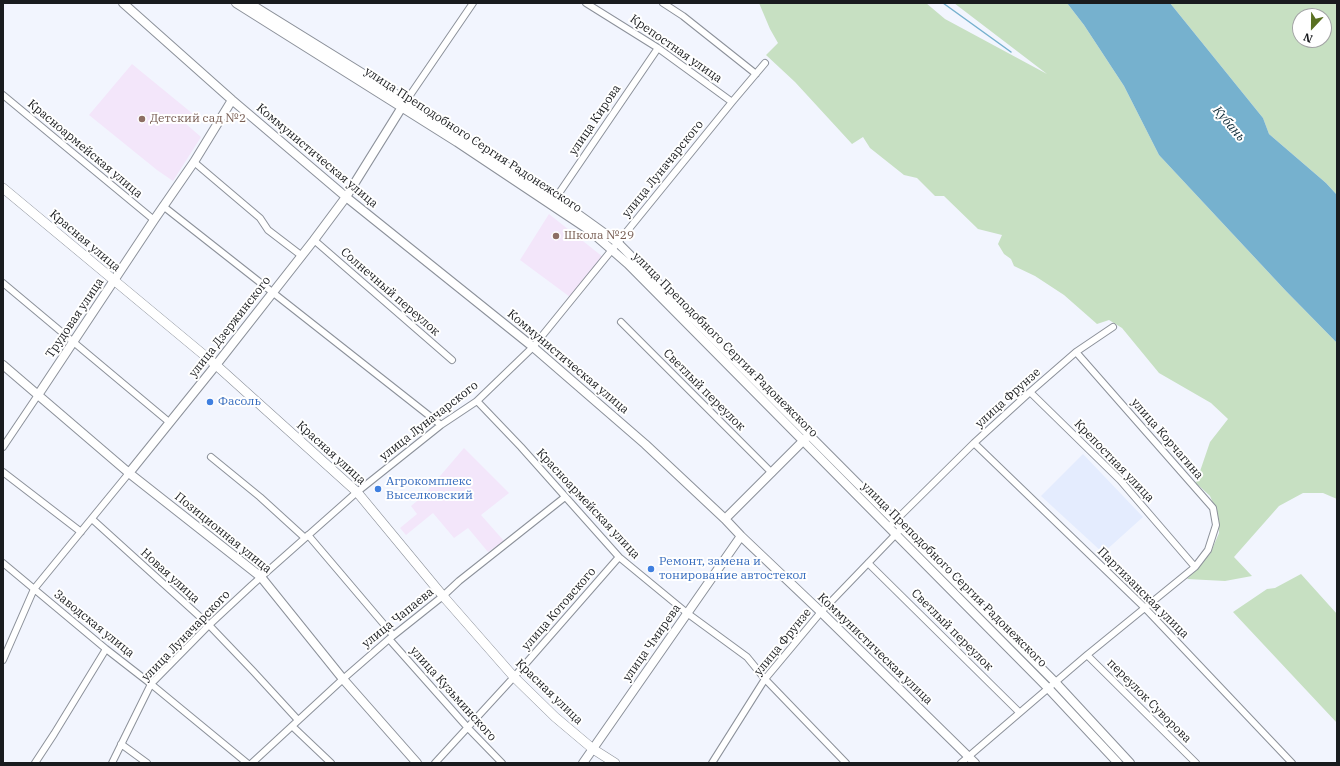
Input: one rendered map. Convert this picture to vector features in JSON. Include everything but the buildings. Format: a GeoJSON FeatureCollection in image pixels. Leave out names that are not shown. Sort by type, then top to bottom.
{"type":"FeatureCollection","features":[{"type":"Feature","properties":{"kind":"main road","name":"Красная улица"},"geometry":{"type":"LineString","coordinates":[[3,188],[216,365],[357,492],[443,596],[514,677],[555,717],[593,749],[615,763]]}},
{"type":"Feature","properties":{"kind":"street","name":"Коммунистическая улица"},"geometry":{"type":"LineString","coordinates":[[123,3],[232,100],[346,197],[533,347],[645,444],[725,519],[975,763]]}},
{"type":"Feature","properties":{"kind":"street","name":"улица Преподобного Сергия Радонежского"},"geometry":{"type":"LineString","coordinates":[[236,3],[405,104]]}},
{"type":"Feature","properties":{"kind":"street","name":"улица Преподобного Сергия Радонежского"},"geometry":{"type":"LineString","coordinates":[[249,3],[553,202],[589,230],[615,246],[628,264],[899,531],[1055,682],[1130,763]]}},
{"type":"Feature","properties":{"kind":"street","name":"улица Дзержинского"},"geometry":{"type":"LineString","coordinates":[[3,660],[34,589],[216,365],[314,240],[346,197],[405,104],[473,3]]}},
{"type":"Feature","properties":{"kind":"street","name":"Крепостная улица"},"geometry":{"type":"LineString","coordinates":[[586,3],[658,48],[732,102]]}},
{"type":"Feature","properties":{"kind":"street"},"geometry":{"type":"LineString","coordinates":[[663,3],[683,16],[756,74]]}},
{"type":"Feature","properties":{"kind":"street","name":"улица Кирова"},"geometry":{"type":"LineString","coordinates":[[553,202],[658,48]]}},
{"type":"Feature","properties":{"kind":"street","name":"улица Луначарского"},"geometry":{"type":"LineString","coordinates":[[112,763],[151,684],[260,577],[357,492],[441,425],[477,401],[533,347],[765,63]]}},
{"type":"Feature","properties":{"kind":"street","name":"Красноармейская улица"},"geometry":{"type":"LineString","coordinates":[[3,95],[154,220]]}},
{"type":"Feature","properties":{"kind":"street","name":"Трудовая улица"},"geometry":{"type":"LineString","coordinates":[[3,447],[163,206],[194,162],[232,100]]}},
{"type":"Feature","properties":{"kind":"street"},"geometry":{"type":"LineString","coordinates":[[194,162],[260,218],[268,230],[302,256]]}},
{"type":"Feature","properties":{"kind":"street"},"geometry":{"type":"LineString","coordinates":[[163,206],[441,425]]}},
{"type":"Feature","properties":{"kind":"street","name":"Солнечный переулок"},"geometry":{"type":"LineString","coordinates":[[314,240],[452,360]]}},
{"type":"Feature","properties":{"kind":"street"},"geometry":{"type":"LineString","coordinates":[[3,283],[169,422]]}},
{"type":"Feature","properties":{"kind":"street","name":"Светлый переулок"},"geometry":{"type":"LineString","coordinates":[[621,322],[772,473]]}},
{"type":"Feature","properties":{"kind":"street","name":"улица Фрунзе"},"geometry":{"type":"LineString","coordinates":[[892,524],[974,443],[1030,392],[1076,352],[1114,327]]}},
{"type":"Feature","properties":{"kind":"street","name":"улица Корчагина"},"geometry":{"type":"LineString","coordinates":[[961,763],[1144,607],[1195,567],[1208,550],[1216,525],[1213,508],[1076,352]]}},
{"type":"Feature","properties":{"kind":"street","name":"Позиционная улица"},"geometry":{"type":"LineString","coordinates":[[3,365],[129,473],[260,577],[343,679],[417,763]]}},
{"type":"Feature","properties":{"kind":"street","name":"Крепостная улица"},"geometry":{"type":"LineString","coordinates":[[1030,392],[1120,480],[1195,567]]}},
{"type":"Feature","properties":{"kind":"street","name":"Красноармейская улица"},"geometry":{"type":"LineString","coordinates":[[477,401],[522,447],[619,557],[687,613],[747,657],[765,679],[846,763]]}},
{"type":"Feature","properties":{"kind":"street"},"geometry":{"type":"LineString","coordinates":[[725,519],[806,438]]}},
{"type":"Feature","properties":{"kind":"street","name":"Партизанская улица"},"geometry":{"type":"LineString","coordinates":[[974,443],[1144,607],[1292,763]]}},
{"type":"Feature","properties":{"kind":"street","name":"улица Кузьминского"},"geometry":{"type":"LineString","coordinates":[[211,457],[307,537],[468,728],[502,763]]}},
{"type":"Feature","properties":{"kind":"street"},"geometry":{"type":"LineString","coordinates":[[3,472],[81,532]]}},
{"type":"Feature","properties":{"kind":"street","name":"улица Чапаева"},"geometry":{"type":"LineString","coordinates":[[252,763],[391,637],[443,596],[459,580],[565,497]]}},
{"type":"Feature","properties":{"kind":"street","name":"Новая улица"},"geometry":{"type":"LineString","coordinates":[[92,519],[209,626],[254,671],[298,720]]}},
{"type":"Feature","properties":{"kind":"street","name":"улица Преподобного Сергия Радонежского"},"geometry":{"type":"LineString","coordinates":[[899,531],[1118,763]]}},
{"type":"Feature","properties":{"kind":"street","name":"улица Фрунзе"},"geometry":{"type":"LineString","coordinates":[[712,763],[765,679],[821,612],[899,531]]}},
{"type":"Feature","properties":{"kind":"street","name":"улица Чмирева"},"geometry":{"type":"LineString","coordinates":[[583,763],[741,536]]}},
{"type":"Feature","properties":{"kind":"street","name":"улица Котовского"},"geometry":{"type":"LineString","coordinates":[[435,763],[514,677],[619,557]]}},
{"type":"Feature","properties":{"kind":"street","name":"Заводская улица"},"geometry":{"type":"LineString","coordinates":[[3,563],[106,649],[247,763]]}},
{"type":"Feature","properties":{"kind":"street","name":"Светлый переулок"},"geometry":{"type":"LineString","coordinates":[[868,563],[1019,712]]}},
{"type":"Feature","properties":{"kind":"street"},"geometry":{"type":"LineString","coordinates":[[35,763],[106,649]]}},
{"type":"Feature","properties":{"kind":"street","name":"переулок Суворова"},"geometry":{"type":"LineString","coordinates":[[1087,655],[1196,763]]}},
{"type":"Feature","properties":{"kind":"street"},"geometry":{"type":"LineString","coordinates":[[292,726],[331,763]]}},
{"type":"Feature","properties":{"kind":"street"},"geometry":{"type":"LineString","coordinates":[[121,744],[148,763]]}},
{"type":"Feature","properties":{"kind":"shaded area","name":"Детский сад №2"},"geometry":{"type":"Polygon","coordinates":[[[132,64],[193,114],[185,123],[201,137],[173,181],[157,170],[89,115],[132,64]]]}},
{"type":"Feature","properties":{"kind":"shaded area","name":"Школа №29"},"geometry":{"type":"Polygon","coordinates":[[[549,214],[603,257],[570,297],[520,260],[549,214]]]}},
{"type":"Feature","properties":{"kind":"shaded area"},"geometry":{"type":"Polygon","coordinates":[[[464,448],[509,493],[481,515],[504,541],[488,552],[468,528],[454,538],[433,513],[406,535],[400,528],[417,514],[411,506],[423,496],[464,448]]]}},
{"type":"Feature","properties":{"kind":"shaded area"},"geometry":{"type":"Polygon","coordinates":[[[1083,454],[1143,517],[1103,553],[1041,496],[1083,454]]]}},
{"type":"Feature","properties":{"kind":"green space"},"geometry":{"type":"Polygon","coordinates":[[[759,3],[926,3],[945,19],[1047,74],[954,3],[1067,3],[1084,25],[1124,86],[1159,155],[1285,290],[1337,343],[1337,499],[1323,493],[1303,493],[1279,506],[1234,557],[1252,576],[1225,581],[1187,579],[1210,554],[1219,533],[1218,514],[1210,496],[1196,483],[1210,442],[1228,419],[1211,403],[1159,373],[1122,328],[1109,320],[1097,324],[1064,295],[1035,276],[1014,266],[1011,259],[1004,254],[998,244],[1002,235],[978,229],[944,196],[935,196],[917,178],[904,175],[870,148],[863,137],[852,144],[795,82],[766,55],[778,43],[770,29],[759,3]]]}},
{"type":"Feature","properties":{"kind":"green space"},"geometry":{"type":"Polygon","coordinates":[[[1170,3],[1337,3],[1337,195],[1326,183],[1269,134],[1263,118],[1170,3]]]}},
{"type":"Feature","properties":{"kind":"green space"},"geometry":{"type":"Polygon","coordinates":[[[1301,574],[1337,614],[1337,723],[1233,612],[1267,589],[1275,588],[1301,574]]]}},
{"type":"Feature","properties":{"kind":"water","name":"Кубань"},"geometry":{"type":"Polygon","coordinates":[[[1067,3],[1170,3],[1263,118],[1269,134],[1326,183],[1337,195],[1337,343],[1285,290],[1159,155],[1124,86],[1084,25],[1067,3]]]}},
{"type":"Feature","properties":{"kind":"waterway"},"geometry":{"type":"LineString","coordinates":[[943,3],[1011,52]]}},
{"type":"Feature","properties":{"kind":"place","name":"Детский сад №2"},"geometry":{"type":"Point","coordinates":[142,119]}},
{"type":"Feature","properties":{"kind":"place","name":"Школа №29"},"geometry":{"type":"Point","coordinates":[556,236]}},
{"type":"Feature","properties":{"kind":"place","name":"Фасоль"},"geometry":{"type":"Point","coordinates":[210,402]}},
{"type":"Feature","properties":{"kind":"place","name":"Агрокомплекс Выселковский"},"geometry":{"type":"Point","coordinates":[378,489]}},
{"type":"Feature","properties":{"kind":"place","name":"Ремонт, замена и тонирование автостекол"},"geometry":{"type":"Point","coordinates":[651,569]}}]}
